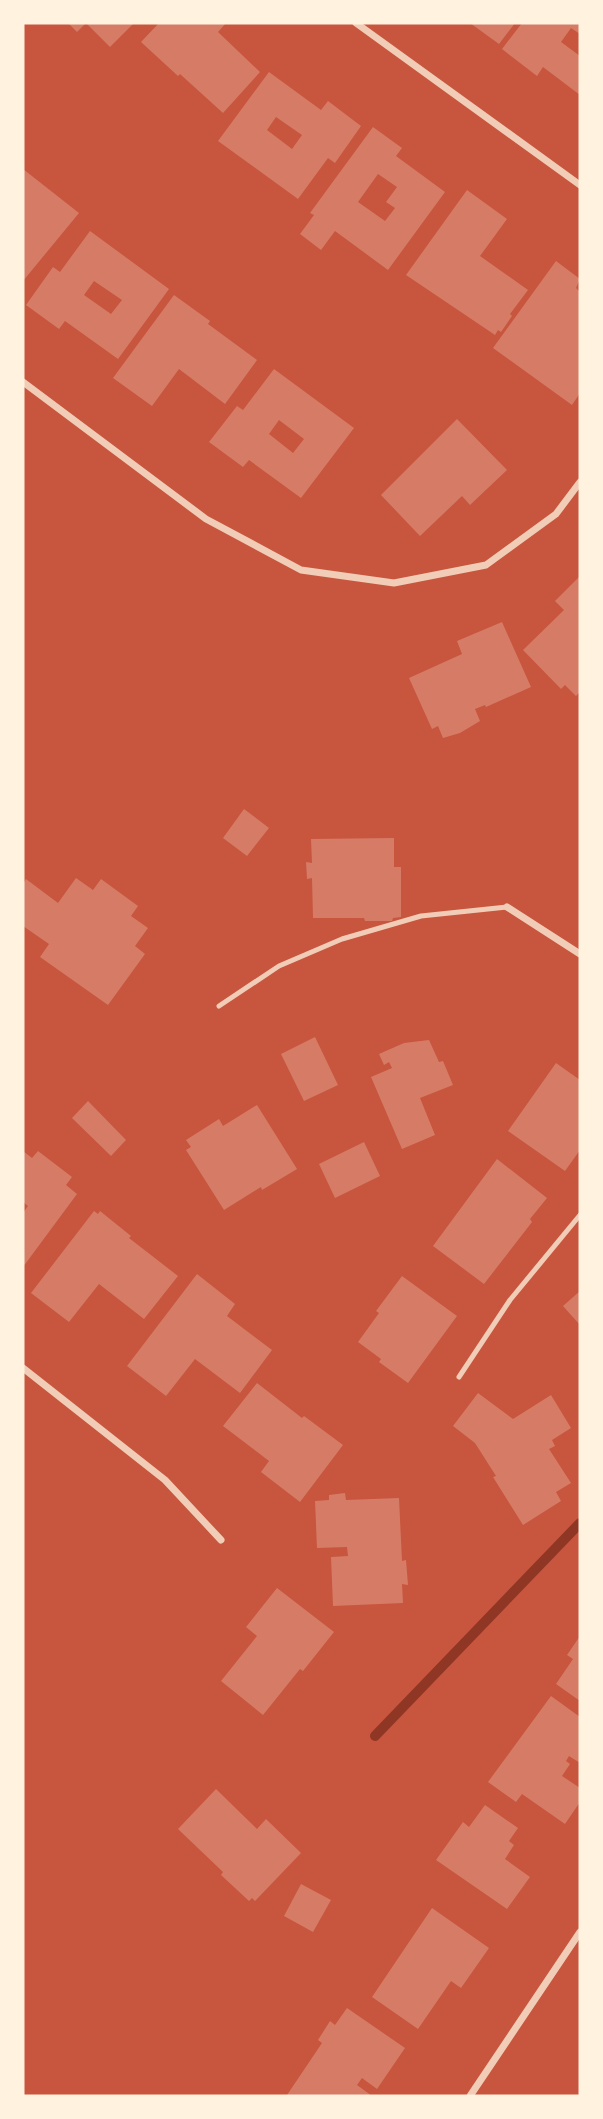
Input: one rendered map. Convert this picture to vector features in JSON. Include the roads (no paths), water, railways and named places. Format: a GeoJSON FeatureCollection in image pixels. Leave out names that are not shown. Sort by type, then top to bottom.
{"type":"FeatureCollection","features":[{"type":"Feature","properties":{"kind":"street"},"geometry":{"type":"LineString","coordinates":[[356,23],[580,185]]}},
{"type":"Feature","properties":{"kind":"street"},"geometry":{"type":"LineString","coordinates":[[23,382],[206,519],[301,570],[394,583],[486,565],[556,514],[580,482]]}},
{"type":"Feature","properties":{"kind":"street"},"geometry":{"type":"LineString","coordinates":[[507,907],[580,954]]}},
{"type":"Feature","properties":{"kind":"street"},"geometry":{"type":"LineString","coordinates":[[23,1368],[165,1480],[221,1540]]}},
{"type":"Feature","properties":{"kind":"street"},"geometry":{"type":"LineString","coordinates":[[470,2096],[580,1932]]}},
{"type":"Feature","properties":{"kind":"lane"},"geometry":{"type":"LineString","coordinates":[[219,1006],[279,966],[342,939],[421,916],[507,907]]}},
{"type":"Feature","properties":{"kind":"lane"},"geometry":{"type":"LineString","coordinates":[[459,1377],[510,1300],[580,1215]]}},
{"type":"Feature","properties":{"kind":"waterway"},"geometry":{"type":"LineString","coordinates":[[375,1736],[580,1523]]}}]}
